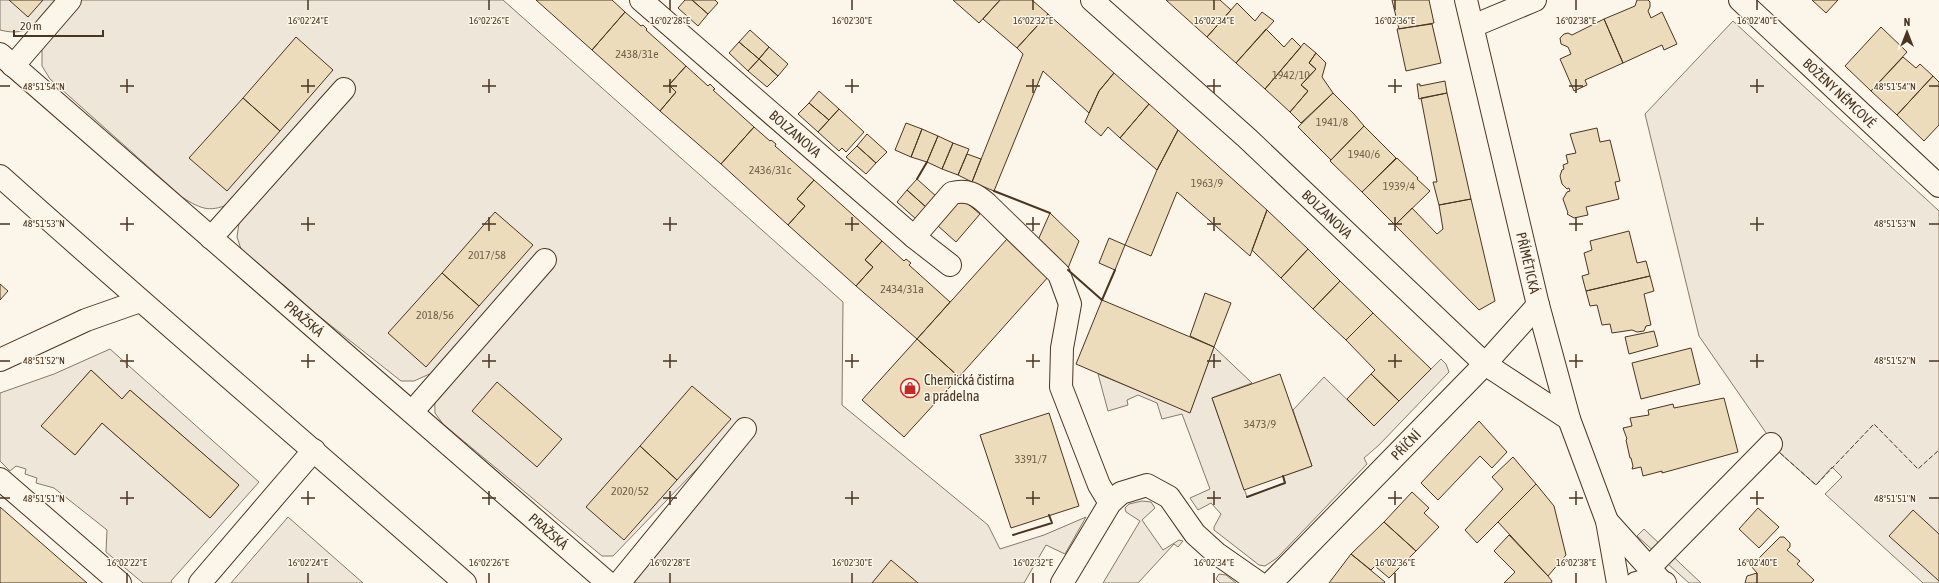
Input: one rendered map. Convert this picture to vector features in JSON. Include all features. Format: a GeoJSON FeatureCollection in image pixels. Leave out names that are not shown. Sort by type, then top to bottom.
{"type":"FeatureCollection","features":[{"type":"Feature","properties":{"kind":"street"},"geometry":{"type":"LineString","coordinates":[[6,60],[70,0]]}},
{"type":"Feature","properties":{"kind":"street","name":"BOLZANOVA"},"geometry":{"type":"LineString","coordinates":[[642,0],[914,237],[950,265]]}},
{"type":"Feature","properties":{"kind":"street","name":"BOLZANOVA"},"geometry":{"type":"LineString","coordinates":[[1092,0],[1247,138],[1485,364],[1569,419]]}},
{"type":"Feature","properties":{"kind":"street","name":"PŘÍMĚTICKÁ"},"geometry":{"type":"LineString","coordinates":[[1466,0],[1538,305],[1569,419],[1607,521],[1618,583]]}},
{"type":"Feature","properties":{"kind":"street"},"geometry":{"type":"LineString","coordinates":[[1473,26],[1535,0]]}},
{"type":"Feature","properties":{"kind":"street","name":"BOŽENY NĚMCOVÉ"},"geometry":{"type":"LineString","coordinates":[[1740,0],[1939,186]]}},
{"type":"Feature","properties":{"kind":"street","name":"PRAŽSKÁ"},"geometry":{"type":"LineString","coordinates":[[6,60],[608,583]]}},
{"type":"Feature","properties":{"kind":"street"},"geometry":{"type":"LineString","coordinates":[[211,238],[344,89]]}},
{"type":"Feature","properties":{"kind":"street"},"geometry":{"type":"LineString","coordinates":[[0,176],[140,301],[314,450],[465,583]]}},
{"type":"Feature","properties":{"kind":"street"},"geometry":{"type":"LineString","coordinates":[[914,237],[952,193],[968,191],[978,196],[987,204],[1059,274],[1070,304],[1061,355],[1061,387],[1099,485],[1110,503]]}},
{"type":"Feature","properties":{"kind":"street"},"geometry":{"type":"LineString","coordinates":[[412,412],[545,260]]}},
{"type":"Feature","properties":{"kind":"street"},"geometry":{"type":"LineString","coordinates":[[0,360],[101,315],[140,301]]}},
{"type":"Feature","properties":{"kind":"street","name":"PŘÍČNÍ"},"geometry":{"type":"LineString","coordinates":[[1271,583],[1485,364],[1538,305]]}},
{"type":"Feature","properties":{"kind":"street"},"geometry":{"type":"LineString","coordinates":[[619,583],[745,429]]}},
{"type":"Feature","properties":{"kind":"street"},"geometry":{"type":"LineString","coordinates":[[1653,579],[1771,444]]}},
{"type":"Feature","properties":{"kind":"street"},"geometry":{"type":"LineString","coordinates":[[200,583],[314,450]]}},
{"type":"Feature","properties":{"kind":"street"},"geometry":{"type":"LineString","coordinates":[[0,479],[120,583]]}},
{"type":"Feature","properties":{"kind":"street"},"geometry":{"type":"LineString","coordinates":[[1062,583],[1110,503],[1121,493],[1147,485],[1169,497],[1195,534],[1216,554],[1259,583]]}},
{"type":"Feature","properties":{"kind":"street","name":"PŘÍMĚTICKÁ"},"geometry":{"type":"LineString","coordinates":[[1607,521],[1653,579]]}},
{"type":"Feature","properties":{"kind":"shaded area"},"geometry":{"type":"Polygon","coordinates":[[[0,0],[61,0],[49,14],[35,26],[20,32],[11,32],[0,30],[0,0]]]}},
{"type":"Feature","properties":{"kind":"shaded area"},"geometry":{"type":"Polygon","coordinates":[[[80,0],[503,0],[843,302],[842,405],[988,525],[1000,549],[1044,535],[1086,517],[1065,554],[1046,545],[1024,583],[635,583],[634,579],[744,420],[613,556],[602,556],[443,424],[435,413],[434,372],[414,381],[401,381],[310,309],[241,249],[237,237],[239,223],[233,202],[219,208],[212,209],[195,205],[182,197],[50,79],[42,66],[42,48],[80,0]]]}},
{"type":"Feature","properties":{"kind":"shaded area"},"geometry":{"type":"Polygon","coordinates":[[[1733,21],[1939,211],[1939,583],[1923,583],[1825,494],[1842,477],[1832,467],[1816,485],[1780,453],[1699,336],[1645,114],[1733,21]]]}},
{"type":"Feature","properties":{"kind":"shaded area"},"geometry":{"type":"Polygon","coordinates":[[[1214,347],[1252,383],[1212,398],[1247,497],[1285,483],[1283,476],[1312,466],[1293,410],[1324,377],[1374,426],[1441,359],[1446,364],[1449,372],[1379,445],[1364,458],[1367,464],[1277,558],[1265,566],[1259,565],[1214,530],[1214,527],[1221,514],[1211,503],[1198,510],[1190,498],[1210,489],[1182,414],[1162,419],[1157,403],[1138,395],[1127,400],[1128,405],[1108,411],[1098,374],[1190,412],[1214,347]]]}},
{"type":"Feature","properties":{"kind":"shaded area"},"geometry":{"type":"Polygon","coordinates":[[[110,349],[259,482],[171,581],[172,583],[143,583],[106,552],[107,530],[54,488],[36,483],[37,478],[25,474],[26,469],[16,466],[10,471],[0,461],[0,393],[54,374],[110,349]],[[91,370],[42,426],[75,455],[102,423],[210,518],[239,485],[130,390],[122,399],[91,370]]]}},
{"type":"Feature","properties":{"kind":"shaded area"},"geometry":{"type":"Polygon","coordinates":[[[1142,501],[1151,502],[1155,508],[1142,520],[1163,550],[1179,540],[1183,541],[1178,547],[1174,544],[1138,583],[1103,583],[1140,521],[1126,512],[1125,508],[1129,504],[1142,501]]]}},
{"type":"Feature","properties":{"kind":"shaded area"},"geometry":{"type":"Polygon","coordinates":[[[288,517],[363,583],[231,583],[288,517]]]}},
{"type":"Feature","properties":{"kind":"shaded area"},"geometry":{"type":"Polygon","coordinates":[[[1644,529],[1701,583],[1689,583],[1637,536],[1644,529]]]}},
{"type":"Feature","properties":{"kind":"shaded area"},"geometry":{"type":"Polygon","coordinates":[[[1219,574],[1226,575],[1236,583],[1220,583],[1216,579],[1219,574]]]}},
{"type":"Feature","properties":{"kind":"building"},"geometry":{"type":"Polygon","coordinates":[[[9,0],[43,0],[28,17],[9,0]]]}},
{"type":"Feature","properties":{"kind":"building"},"geometry":{"type":"Polygon","coordinates":[[[536,0],[612,0],[625,12],[592,50],[536,0]]]}},
{"type":"Feature","properties":{"kind":"building"},"geometry":{"type":"Polygon","coordinates":[[[685,0],[692,0],[708,14],[698,26],[678,8],[685,0]]]}},
{"type":"Feature","properties":{"kind":"building"},"geometry":{"type":"Polygon","coordinates":[[[692,0],[715,0],[718,3],[708,14],[692,0]]]}},
{"type":"Feature","properties":{"kind":"building"},"geometry":{"type":"Polygon","coordinates":[[[953,0],[1000,0],[979,23],[953,0]]]}},
{"type":"Feature","properties":{"kind":"building"},"geometry":{"type":"Polygon","coordinates":[[[1000,0],[1032,0],[1048,14],[1017,48],[983,19],[1000,0]]]}},
{"type":"Feature","properties":{"kind":"building"},"geometry":{"type":"Polygon","coordinates":[[[1166,0],[1220,0],[1231,10],[1207,37],[1166,0]]]}},
{"type":"Feature","properties":{"kind":"building"},"geometry":{"type":"Polygon","coordinates":[[[1392,0],[1429,0],[1434,23],[1399,29],[1392,0]]]}},
{"type":"Feature","properties":{"kind":"building"},"geometry":{"type":"Polygon","coordinates":[[[1637,0],[1648,0],[1650,2],[1648,11],[1651,18],[1662,12],[1677,44],[1664,50],[1662,45],[1623,63],[1604,19],[1635,6],[1637,0]]]}},
{"type":"Feature","properties":{"kind":"building"},"geometry":{"type":"Polygon","coordinates":[[[1812,0],[1838,0],[1826,13],[1812,0]]]}},
{"type":"Feature","properties":{"kind":"building"},"geometry":{"type":"Polygon","coordinates":[[[1237,3],[1255,21],[1262,12],[1274,21],[1236,63],[1207,37],[1237,3]]]}},
{"type":"Feature","properties":{"kind":"building"},"geometry":{"type":"Polygon","coordinates":[[[625,12],[641,26],[643,25],[647,29],[646,30],[686,66],[669,85],[676,92],[660,111],[592,50],[625,12]]]}},
{"type":"Feature","properties":{"kind":"building"},"geometry":{"type":"Polygon","coordinates":[[[1048,14],[1114,73],[1099,91],[1089,113],[1043,71],[994,191],[972,182],[1023,54],[1017,48],[1048,14]]]}},
{"type":"Feature","properties":{"kind":"building"},"geometry":{"type":"Polygon","coordinates":[[[1604,19],[1623,63],[1585,80],[1587,85],[1574,91],[1560,59],[1571,54],[1568,47],[1561,44],[1560,38],[1564,34],[1568,33],[1572,35],[1604,19]]]}},
{"type":"Feature","properties":{"kind":"building"},"geometry":{"type":"Polygon","coordinates":[[[1432,24],[1441,63],[1406,71],[1397,29],[1432,24]]]}},
{"type":"Feature","properties":{"kind":"building"},"geometry":{"type":"Polygon","coordinates":[[[1881,27],[1907,52],[1871,91],[1845,66],[1881,27]]]}},
{"type":"Feature","properties":{"kind":"building"},"geometry":{"type":"Polygon","coordinates":[[[1266,29],[1284,47],[1292,38],[1301,47],[1265,89],[1236,63],[1266,29]]]}},
{"type":"Feature","properties":{"kind":"building"},"geometry":{"type":"Polygon","coordinates":[[[750,30],[769,47],[759,59],[739,42],[750,30]]]}},
{"type":"Feature","properties":{"kind":"building"},"geometry":{"type":"Polygon","coordinates":[[[296,37],[333,70],[280,131],[243,98],[296,37]]]}},
{"type":"Feature","properties":{"kind":"building"},"geometry":{"type":"Polygon","coordinates":[[[739,42],[759,59],[748,71],[729,53],[739,42]]]}},
{"type":"Feature","properties":{"kind":"building"},"geometry":{"type":"Polygon","coordinates":[[[1304,43],[1316,53],[1309,63],[1316,69],[1301,85],[1308,91],[1290,112],[1265,89],[1304,43]]]}},
{"type":"Feature","properties":{"kind":"building"},"geometry":{"type":"Polygon","coordinates":[[[769,47],[788,64],[778,76],[759,59],[769,47]]]}},
{"type":"Feature","properties":{"kind":"building"},"geometry":{"type":"Polygon","coordinates":[[[1316,53],[1326,63],[1322,77],[1333,93],[1301,123],[1290,112],[1308,91],[1301,85],[1316,69],[1309,63],[1316,53]]]}},
{"type":"Feature","properties":{"kind":"building"},"geometry":{"type":"Polygon","coordinates":[[[1903,57],[1916,68],[1920,64],[1933,76],[1897,115],[1871,91],[1903,57]]]}},
{"type":"Feature","properties":{"kind":"building"},"geometry":{"type":"Polygon","coordinates":[[[759,59],[778,76],[767,87],[748,71],[759,59]]]}},
{"type":"Feature","properties":{"kind":"building"},"geometry":{"type":"Polygon","coordinates":[[[686,66],[708,86],[710,84],[715,89],[713,90],[754,127],[721,164],[660,111],[676,92],[669,85],[686,66]]]}},
{"type":"Feature","properties":{"kind":"building"},"geometry":{"type":"Polygon","coordinates":[[[1114,73],[1149,104],[1120,138],[1108,127],[1101,136],[1085,122],[1099,91],[1114,73]]]}},
{"type":"Feature","properties":{"kind":"building"},"geometry":{"type":"Polygon","coordinates":[[[1933,76],[1939,82],[1939,125],[1924,141],[1897,115],[1933,76]]]}},
{"type":"Feature","properties":{"kind":"building"},"geometry":{"type":"Polygon","coordinates":[[[1445,81],[1447,93],[1419,99],[1417,84],[1420,84],[1420,86],[1445,81]]]}},
{"type":"Feature","properties":{"kind":"building"},"geometry":{"type":"Polygon","coordinates":[[[819,91],[839,109],[829,120],[809,103],[819,91]]]}},
{"type":"Feature","properties":{"kind":"building"},"geometry":{"type":"Polygon","coordinates":[[[1333,93],[1364,126],[1331,160],[1298,127],[1333,93]]]}},
{"type":"Feature","properties":{"kind":"building"},"geometry":{"type":"Polygon","coordinates":[[[1447,93],[1471,199],[1439,205],[1433,182],[1437,182],[1421,98],[1447,93]]]}},
{"type":"Feature","properties":{"kind":"building"},"geometry":{"type":"Polygon","coordinates":[[[243,98],[280,131],[227,191],[189,158],[243,98]]]}},
{"type":"Feature","properties":{"kind":"building"},"geometry":{"type":"Polygon","coordinates":[[[809,103],[829,120],[818,132],[798,114],[809,103]]]}},
{"type":"Feature","properties":{"kind":"building"},"geometry":{"type":"Polygon","coordinates":[[[1149,104],[1178,130],[1157,170],[1120,138],[1149,104]]]}},
{"type":"Feature","properties":{"kind":"building"},"geometry":{"type":"Polygon","coordinates":[[[839,109],[864,132],[846,152],[842,148],[839,151],[818,132],[839,109]]]}},
{"type":"Feature","properties":{"kind":"building"},"geometry":{"type":"Polygon","coordinates":[[[906,123],[922,129],[911,157],[895,150],[906,123]]]}},
{"type":"Feature","properties":{"kind":"building"},"geometry":{"type":"Polygon","coordinates":[[[1364,126],[1396,158],[1362,192],[1330,161],[1364,126]]]}},
{"type":"Feature","properties":{"kind":"building"},"geometry":{"type":"Polygon","coordinates":[[[754,127],[770,141],[771,140],[776,144],[775,146],[814,180],[797,199],[805,206],[788,225],[721,164],[754,127]]]}},
{"type":"Feature","properties":{"kind":"building"},"geometry":{"type":"Polygon","coordinates":[[[1597,128],[1600,142],[1610,140],[1620,181],[1615,182],[1619,199],[1586,207],[1588,215],[1574,218],[1567,214],[1568,213],[1563,199],[1567,192],[1570,191],[1569,188],[1567,189],[1562,184],[1560,176],[1562,170],[1564,169],[1563,165],[1568,163],[1566,155],[1576,153],[1570,134],[1597,128]]]}},
{"type":"Feature","properties":{"kind":"building"},"geometry":{"type":"Polygon","coordinates":[[[922,129],[938,136],[927,162],[911,157],[922,129]]]}},
{"type":"Feature","properties":{"kind":"building"},"geometry":{"type":"Polygon","coordinates":[[[1178,130],[1267,210],[1250,256],[1177,192],[1151,256],[1125,245],[1157,170],[1178,130]]]}},
{"type":"Feature","properties":{"kind":"building"},"geometry":{"type":"Polygon","coordinates":[[[867,134],[887,152],[876,163],[857,146],[867,134]]]}},
{"type":"Feature","properties":{"kind":"building"},"geometry":{"type":"Polygon","coordinates":[[[938,136],[953,143],[942,169],[927,162],[938,136]]]}},
{"type":"Feature","properties":{"kind":"building"},"geometry":{"type":"Polygon","coordinates":[[[953,143],[969,149],[958,175],[942,169],[953,143]]]}},
{"type":"Feature","properties":{"kind":"building"},"geometry":{"type":"Polygon","coordinates":[[[857,146],[876,163],[866,174],[846,157],[857,146]]]}},
{"type":"Feature","properties":{"kind":"building"},"geometry":{"type":"Polygon","coordinates":[[[967,154],[981,159],[972,182],[958,175],[967,154]]]}},
{"type":"Feature","properties":{"kind":"building"},"geometry":{"type":"Polygon","coordinates":[[[1397,158],[1430,191],[1395,225],[1362,192],[1397,158]]]}},
{"type":"Feature","properties":{"kind":"building"},"geometry":{"type":"Polygon","coordinates":[[[917,179],[937,197],[927,208],[907,190],[917,179]]]}},
{"type":"Feature","properties":{"kind":"building"},"geometry":{"type":"Polygon","coordinates":[[[814,180],[882,241],[865,260],[873,267],[856,286],[788,225],[805,206],[797,199],[814,180]]]}},
{"type":"Feature","properties":{"kind":"building"},"geometry":{"type":"Polygon","coordinates":[[[907,190],[927,208],[917,220],[897,202],[907,190]]]}},
{"type":"Feature","properties":{"kind":"building"},"geometry":{"type":"Polygon","coordinates":[[[961,198],[980,214],[956,242],[937,225],[961,198]]]}},
{"type":"Feature","properties":{"kind":"building"},"geometry":{"type":"Polygon","coordinates":[[[1471,199],[1495,301],[1479,310],[1395,225],[1412,208],[1437,234],[1443,229],[1439,205],[1471,199]]]}},
{"type":"Feature","properties":{"kind":"building"},"geometry":{"type":"Polygon","coordinates":[[[1267,210],[1308,249],[1281,278],[1252,250],[1267,210]]]}},
{"type":"Feature","properties":{"kind":"building"},"geometry":{"type":"Polygon","coordinates":[[[495,212],[533,245],[479,306],[442,273],[495,212]]]}},
{"type":"Feature","properties":{"kind":"building"},"geometry":{"type":"Polygon","coordinates":[[[1050,213],[1079,241],[1068,268],[1038,240],[1050,213]]]}},
{"type":"Feature","properties":{"kind":"building"},"geometry":{"type":"Polygon","coordinates":[[[1629,231],[1637,263],[1646,261],[1650,276],[1586,291],[1582,276],[1589,274],[1584,253],[1592,250],[1590,241],[1629,231]]]}},
{"type":"Feature","properties":{"kind":"building"},"geometry":{"type":"Polygon","coordinates":[[[1109,238],[1125,245],[1115,270],[1099,263],[1109,238]]]}},
{"type":"Feature","properties":{"kind":"building"},"geometry":{"type":"Polygon","coordinates":[[[1007,239],[1049,276],[959,377],[917,339],[1007,239]]]}},
{"type":"Feature","properties":{"kind":"building"},"geometry":{"type":"Polygon","coordinates":[[[882,241],[904,261],[906,259],[911,263],[909,265],[950,302],[917,339],[856,286],[873,267],[865,260],[882,241]]]}},
{"type":"Feature","properties":{"kind":"building"},"geometry":{"type":"Polygon","coordinates":[[[1308,249],[1340,281],[1313,309],[1281,278],[1308,249]]]}},
{"type":"Feature","properties":{"kind":"building"},"geometry":{"type":"Polygon","coordinates":[[[442,273],[479,306],[426,367],[388,333],[442,273]]]}},
{"type":"Feature","properties":{"kind":"building"},"geometry":{"type":"Polygon","coordinates":[[[1650,276],[1654,291],[1644,294],[1651,325],[1646,326],[1644,331],[1637,332],[1632,330],[1612,333],[1610,324],[1602,325],[1597,305],[1590,306],[1586,291],[1650,276]]]}},
{"type":"Feature","properties":{"kind":"building"},"geometry":{"type":"Polygon","coordinates":[[[1340,281],[1373,313],[1346,340],[1313,309],[1340,281]]]}},
{"type":"Feature","properties":{"kind":"building"},"geometry":{"type":"Polygon","coordinates":[[[0,284],[8,291],[0,300],[0,284]]]}},
{"type":"Feature","properties":{"kind":"building"},"geometry":{"type":"Polygon","coordinates":[[[1205,293],[1231,303],[1214,347],[1190,336],[1205,293]]]}},
{"type":"Feature","properties":{"kind":"building"},"geometry":{"type":"Polygon","coordinates":[[[1102,300],[1214,347],[1190,413],[1076,364],[1102,300]]]}},
{"type":"Feature","properties":{"kind":"building"},"geometry":{"type":"Polygon","coordinates":[[[1373,313],[1431,369],[1399,401],[1371,374],[1375,370],[1346,340],[1373,313]]]}},
{"type":"Feature","properties":{"kind":"building"},"geometry":{"type":"Polygon","coordinates":[[[1654,331],[1658,346],[1629,354],[1625,337],[1654,331]]]}},
{"type":"Feature","properties":{"kind":"building","name":"Chemická čistírna a prádelna"},"geometry":{"type":"Polygon","coordinates":[[[917,339],[959,377],[904,437],[862,400],[917,339]]]}},
{"type":"Feature","properties":{"kind":"building"},"geometry":{"type":"Polygon","coordinates":[[[1691,348],[1700,384],[1641,399],[1632,363],[1691,348]]]}},
{"type":"Feature","properties":{"kind":"building"},"geometry":{"type":"Polygon","coordinates":[[[91,370],[122,399],[130,390],[239,485],[210,518],[102,423],[75,455],[41,426],[91,370]]]}},
{"type":"Feature","properties":{"kind":"building"},"geometry":{"type":"Polygon","coordinates":[[[1280,374],[1312,466],[1244,490],[1212,398],[1280,374]]]}},
{"type":"Feature","properties":{"kind":"building"},"geometry":{"type":"Polygon","coordinates":[[[1371,374],[1399,401],[1374,426],[1347,399],[1371,374]]]}},
{"type":"Feature","properties":{"kind":"building"},"geometry":{"type":"Polygon","coordinates":[[[497,382],[562,439],[537,467],[472,411],[497,382]]]}},
{"type":"Feature","properties":{"kind":"building"},"geometry":{"type":"Polygon","coordinates":[[[692,386],[731,419],[677,480],[640,446],[692,386]]]}},
{"type":"Feature","properties":{"kind":"building"},"geometry":{"type":"Polygon","coordinates":[[[1724,398],[1738,452],[1662,473],[1662,471],[1643,476],[1641,467],[1632,469],[1633,466],[1623,428],[1632,426],[1630,418],[1649,415],[1648,410],[1673,404],[1674,408],[1724,398]]]}},
{"type":"Feature","properties":{"kind":"building"},"geometry":{"type":"Polygon","coordinates":[[[1049,413],[1079,506],[1011,528],[980,435],[1049,413]]]}},
{"type":"Feature","properties":{"kind":"building"},"geometry":{"type":"Polygon","coordinates":[[[1479,421],[1507,452],[1492,468],[1480,456],[1438,500],[1421,483],[1479,421]]]}},
{"type":"Feature","properties":{"kind":"building"},"geometry":{"type":"Polygon","coordinates":[[[640,446],[677,480],[624,540],[586,507],[640,446]]]}},
{"type":"Feature","properties":{"kind":"building"},"geometry":{"type":"Polygon","coordinates":[[[1513,457],[1536,484],[1477,543],[1465,530],[1503,489],[1492,477],[1513,457]]]}},
{"type":"Feature","properties":{"kind":"building"},"geometry":{"type":"Polygon","coordinates":[[[1536,484],[1554,506],[1566,555],[1548,576],[1498,522],[1536,484]]]}},
{"type":"Feature","properties":{"kind":"building"},"geometry":{"type":"Polygon","coordinates":[[[1412,492],[1429,508],[1424,513],[1439,527],[1416,551],[1384,522],[1412,492]]]}},
{"type":"Feature","properties":{"kind":"building"},"geometry":{"type":"Polygon","coordinates":[[[0,507],[87,583],[0,583],[0,507]]]}},
{"type":"Feature","properties":{"kind":"building"},"geometry":{"type":"Polygon","coordinates":[[[1758,508],[1779,527],[1759,548],[1739,529],[1758,508]]]}},
{"type":"Feature","properties":{"kind":"building"},"geometry":{"type":"Polygon","coordinates":[[[1913,510],[1939,534],[1939,581],[1889,536],[1913,510]]]}},
{"type":"Feature","properties":{"kind":"building"},"geometry":{"type":"Polygon","coordinates":[[[1384,522],[1416,551],[1389,578],[1375,566],[1371,570],[1351,554],[1384,522]]]}},
{"type":"Feature","properties":{"kind":"building"},"geometry":{"type":"Polygon","coordinates":[[[1509,535],[1548,576],[1552,581],[1551,583],[1504,583],[1515,572],[1494,551],[1509,535]]]}},
{"type":"Feature","properties":{"kind":"building"},"geometry":{"type":"Polygon","coordinates":[[[1780,537],[1784,537],[1790,543],[1790,547],[1787,550],[1800,561],[1797,564],[1814,580],[1811,583],[1745,583],[1747,576],[1757,573],[1751,566],[1780,537]]]}},
{"type":"Feature","properties":{"kind":"building"},"geometry":{"type":"Polygon","coordinates":[[[1351,554],[1385,582],[1329,583],[1351,554]]]}},
{"type":"Feature","properties":{"kind":"building"},"geometry":{"type":"Polygon","coordinates":[[[891,560],[918,583],[872,583],[891,560]]]}},
{"type":"Feature","properties":{"kind":"fence"},"geometry":{"type":"LineString","coordinates":[[1780,453],[1816,485],[1874,424],[1918,469],[1939,450]]}},
{"type":"Feature","properties":{"kind":"wall"},"geometry":{"type":"LineString","coordinates":[[917,179],[927,162]]}},
{"type":"Feature","properties":{"kind":"wall"},"geometry":{"type":"LineString","coordinates":[[994,191],[1050,213]]}},
{"type":"Feature","properties":{"kind":"wall"},"geometry":{"type":"LineString","coordinates":[[1068,270],[1102,300],[1115,270]]}},
{"type":"Feature","properties":{"kind":"wall"},"geometry":{"type":"LineString","coordinates":[[1247,497],[1285,483],[1283,476]]}},
{"type":"Feature","properties":{"kind":"wall"},"geometry":{"type":"LineString","coordinates":[[1013,535],[1052,523],[1049,515]]}},
{"type":"Feature","properties":{"kind":"place","name":"Chemická čistírna a prádelna"},"geometry":{"type":"Point","coordinates":[910,388]}}]}
